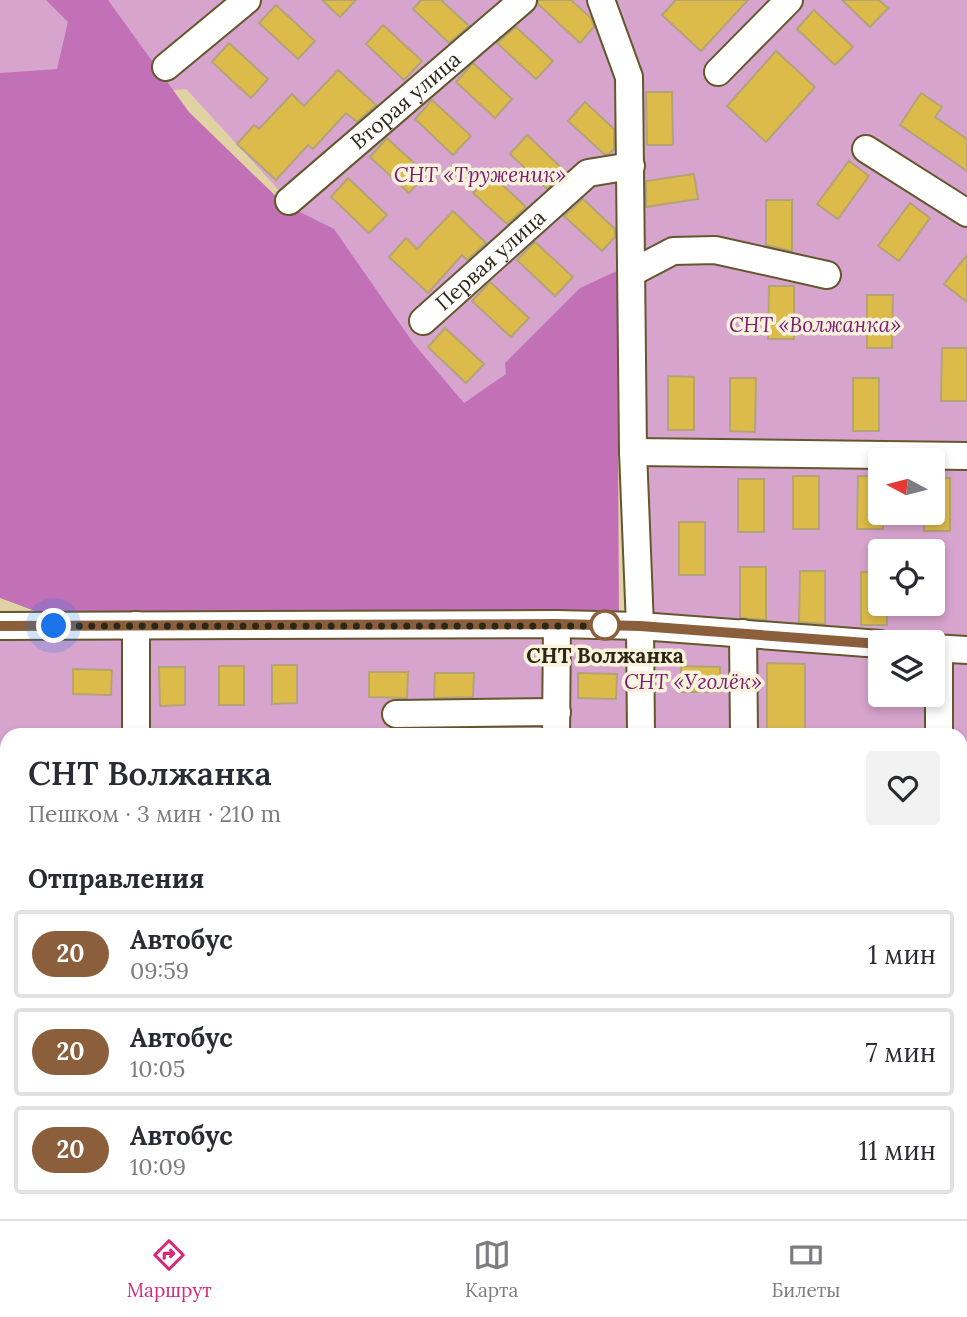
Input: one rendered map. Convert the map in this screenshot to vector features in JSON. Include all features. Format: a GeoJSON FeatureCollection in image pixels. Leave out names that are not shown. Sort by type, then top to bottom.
{"type":"FeatureCollection","features":[{"type":"Feature","properties":{"kind":"street"},"geometry":{"type":"LineString","coordinates":[[166,67],[247,0]]}},
{"type":"Feature","properties":{"kind":"street","name":"Вторая улица"},"geometry":{"type":"LineString","coordinates":[[289,201],[523,0]]}},
{"type":"Feature","properties":{"kind":"street"},"geometry":{"type":"LineString","coordinates":[[601,0],[629,77],[633,452],[641,728]]}},
{"type":"Feature","properties":{"kind":"street"},"geometry":{"type":"LineString","coordinates":[[718,72],[789,0]]}},
{"type":"Feature","properties":{"kind":"street"},"geometry":{"type":"LineString","coordinates":[[866,149],[967,213]]}},
{"type":"Feature","properties":{"kind":"street","name":"Первая улица"},"geometry":{"type":"LineString","coordinates":[[423,321],[588,173],[631,166]]}},
{"type":"Feature","properties":{"kind":"street"},"geometry":{"type":"LineString","coordinates":[[633,272],[673,251],[715,250],[827,275]]}},
{"type":"Feature","properties":{"kind":"street"},"geometry":{"type":"LineString","coordinates":[[633,452],[967,456]]}},
{"type":"Feature","properties":{"kind":"street"},"geometry":{"type":"LineString","coordinates":[[396,714],[556,724],[557,624]]}},
{"type":"Feature","properties":{"kind":"street"},"geometry":{"type":"LineString","coordinates":[[0,626],[557,624],[640,626],[868,643]]}},
{"type":"Feature","properties":{"kind":"street"},"geometry":{"type":"LineString","coordinates":[[136,625],[136,728]]}},
{"type":"Feature","properties":{"kind":"street"},"geometry":{"type":"LineString","coordinates":[[743,633],[744,728]]}},
{"type":"Feature","properties":{"kind":"street"},"geometry":{"type":"LineString","coordinates":[[945,649],[967,650]]}},
{"type":"Feature","properties":{"kind":"street"},"geometry":{"type":"LineString","coordinates":[[938,707],[939,728]]}},
{"type":"Feature","properties":{"kind":"green space"},"geometry":{"type":"Polygon","coordinates":[[[0,0],[967,0],[967,728],[0,728],[0,626],[640,626],[632,272],[443,449],[289,201],[186,89],[0,106],[0,0]]]}},
{"type":"Feature","properties":{"kind":"shaded area"},"geometry":{"type":"Polygon","coordinates":[[[46,0],[108,0],[189,112],[284,204],[334,229],[414,344],[464,403],[506,374],[505,363],[580,288],[617,271],[619,616],[293,618],[35,611],[0,598],[0,73],[57,69],[68,22],[46,0]]]}},
{"type":"Feature","properties":{"kind":"building"},"geometry":{"type":"Polygon","coordinates":[[[322,0],[356,0],[340,17],[322,0]]]}},
{"type":"Feature","properties":{"kind":"building"},"geometry":{"type":"Polygon","coordinates":[[[421,0],[441,0],[469,26],[449,43],[413,9],[421,0]]]}},
{"type":"Feature","properties":{"kind":"building"},"geometry":{"type":"Polygon","coordinates":[[[538,0],[571,0],[591,18],[594,27],[580,43],[538,4],[538,0]]]}},
{"type":"Feature","properties":{"kind":"building"},"geometry":{"type":"Polygon","coordinates":[[[676,0],[748,0],[701,51],[662,15],[676,0]]]}},
{"type":"Feature","properties":{"kind":"building"},"geometry":{"type":"Polygon","coordinates":[[[842,0],[879,0],[888,8],[870,27],[842,0]]]}},
{"type":"Feature","properties":{"kind":"building"},"geometry":{"type":"Polygon","coordinates":[[[276,5],[315,41],[298,59],[259,23],[276,5]]]}},
{"type":"Feature","properties":{"kind":"building"},"geometry":{"type":"Polygon","coordinates":[[[814,10],[853,47],[835,65],[797,29],[814,10]]]}},
{"type":"Feature","properties":{"kind":"building"},"geometry":{"type":"Polygon","coordinates":[[[383,25],[422,61],[404,80],[366,44],[383,25]]]}},
{"type":"Feature","properties":{"kind":"building"},"geometry":{"type":"Polygon","coordinates":[[[516,27],[553,61],[536,79],[497,43],[516,27]]]}},
{"type":"Feature","properties":{"kind":"building"},"geometry":{"type":"Polygon","coordinates":[[[229,43],[268,79],[251,98],[212,62],[229,43]]]}},
{"type":"Feature","properties":{"kind":"building"},"geometry":{"type":"Polygon","coordinates":[[[776,51],[815,87],[766,142],[727,106],[776,51]]]}},
{"type":"Feature","properties":{"kind":"building"},"geometry":{"type":"Polygon","coordinates":[[[473,63],[512,99],[495,118],[456,82],[473,63]]]}},
{"type":"Feature","properties":{"kind":"building"},"geometry":{"type":"Polygon","coordinates":[[[338,70],[376,105],[357,122],[346,113],[313,149],[308,145],[276,180],[237,144],[254,125],[259,129],[292,94],[304,106],[338,70]]]}},
{"type":"Feature","properties":{"kind":"building"},"geometry":{"type":"Polygon","coordinates":[[[646,92],[672,92],[673,145],[647,145],[646,92]]]}},
{"type":"Feature","properties":{"kind":"building"},"geometry":{"type":"Polygon","coordinates":[[[921,93],[942,107],[935,117],[967,139],[967,171],[900,125],[921,93]]]}},
{"type":"Feature","properties":{"kind":"building"},"geometry":{"type":"Polygon","coordinates":[[[432,100],[471,136],[453,155],[415,119],[432,100]]]}},
{"type":"Feature","properties":{"kind":"building"},"geometry":{"type":"Polygon","coordinates":[[[585,102],[614,129],[614,149],[609,154],[604,154],[568,121],[585,102]]]}},
{"type":"Feature","properties":{"kind":"building"},"geometry":{"type":"Polygon","coordinates":[[[527,135],[566,172],[547,189],[510,154],[527,135]]]}},
{"type":"Feature","properties":{"kind":"building"},"geometry":{"type":"Polygon","coordinates":[[[387,138],[426,174],[409,193],[370,157],[387,138]]]}},
{"type":"Feature","properties":{"kind":"building"},"geometry":{"type":"Polygon","coordinates":[[[849,161],[869,176],[838,219],[817,204],[849,161]]]}},
{"type":"Feature","properties":{"kind":"building"},"geometry":{"type":"Polygon","coordinates":[[[491,174],[526,207],[507,224],[473,193],[491,174]]]}},
{"type":"Feature","properties":{"kind":"building"},"geometry":{"type":"Polygon","coordinates":[[[694,174],[698,199],[646,207],[646,181],[694,174]]]}},
{"type":"Feature","properties":{"kind":"building"},"geometry":{"type":"Polygon","coordinates":[[[348,178],[387,215],[369,233],[331,197],[348,178]]]}},
{"type":"Feature","properties":{"kind":"building"},"geometry":{"type":"Polygon","coordinates":[[[583,199],[615,229],[615,237],[602,251],[564,216],[583,199]]]}},
{"type":"Feature","properties":{"kind":"building"},"geometry":{"type":"Polygon","coordinates":[[[766,200],[792,200],[792,251],[766,245],[766,200]]]}},
{"type":"Feature","properties":{"kind":"building"},"geometry":{"type":"Polygon","coordinates":[[[910,203],[930,218],[899,261],[878,246],[910,203]]]}},
{"type":"Feature","properties":{"kind":"building"},"geometry":{"type":"Polygon","coordinates":[[[453,211],[486,243],[467,260],[462,255],[428,293],[389,257],[406,238],[417,249],[453,211]]]}},
{"type":"Feature","properties":{"kind":"building"},"geometry":{"type":"Polygon","coordinates":[[[535,242],[573,277],[555,296],[517,260],[535,242]]]}},
{"type":"Feature","properties":{"kind":"building"},"geometry":{"type":"Polygon","coordinates":[[[967,255],[967,302],[944,284],[967,255]]]}},
{"type":"Feature","properties":{"kind":"building"},"geometry":{"type":"Polygon","coordinates":[[[490,282],[529,318],[511,337],[472,301],[490,282]]]}},
{"type":"Feature","properties":{"kind":"building"},"geometry":{"type":"Polygon","coordinates":[[[769,286],[794,286],[794,339],[768,339],[769,286]]]}},
{"type":"Feature","properties":{"kind":"building"},"geometry":{"type":"Polygon","coordinates":[[[867,295],[893,295],[892,348],[867,348],[867,295]]]}},
{"type":"Feature","properties":{"kind":"building"},"geometry":{"type":"Polygon","coordinates":[[[445,328],[484,364],[466,383],[428,347],[445,328]]]}},
{"type":"Feature","properties":{"kind":"building"},"geometry":{"type":"Polygon","coordinates":[[[942,348],[967,348],[967,401],[941,401],[942,348]]]}},
{"type":"Feature","properties":{"kind":"building"},"geometry":{"type":"Polygon","coordinates":[[[668,376],[694,377],[694,430],[668,430],[668,376]]]}},
{"type":"Feature","properties":{"kind":"building"},"geometry":{"type":"Polygon","coordinates":[[[730,378],[756,378],[755,432],[730,431],[730,378]]]}},
{"type":"Feature","properties":{"kind":"building"},"geometry":{"type":"Polygon","coordinates":[[[853,378],[879,378],[879,431],[853,431],[853,378]]]}},
{"type":"Feature","properties":{"kind":"building"},"geometry":{"type":"Polygon","coordinates":[[[793,476],[819,476],[819,529],[793,529],[793,476]]]}},
{"type":"Feature","properties":{"kind":"building"},"geometry":{"type":"Polygon","coordinates":[[[858,476],[868,476],[868,525],[883,525],[883,529],[857,529],[858,476]]]}},
{"type":"Feature","properties":{"kind":"building"},"geometry":{"type":"Polygon","coordinates":[[[945,478],[950,478],[950,531],[924,531],[924,525],[945,525],[945,478]]]}},
{"type":"Feature","properties":{"kind":"building"},"geometry":{"type":"Polygon","coordinates":[[[738,479],[764,479],[764,532],[738,532],[738,479]]]}},
{"type":"Feature","properties":{"kind":"building"},"geometry":{"type":"Polygon","coordinates":[[[679,522],[705,522],[705,575],[679,575],[679,522]]]}},
{"type":"Feature","properties":{"kind":"building"},"geometry":{"type":"Polygon","coordinates":[[[740,567],[766,567],[766,620],[740,618],[740,567]]]}},
{"type":"Feature","properties":{"kind":"building"},"geometry":{"type":"Polygon","coordinates":[[[800,571],[825,571],[825,624],[799,622],[800,571]]]}},
{"type":"Feature","properties":{"kind":"building"},"geometry":{"type":"Polygon","coordinates":[[[861,572],[868,572],[868,616],[887,616],[887,625],[861,625],[861,572]]]}},
{"type":"Feature","properties":{"kind":"building"},"geometry":{"type":"Polygon","coordinates":[[[767,663],[805,664],[805,728],[767,728],[767,663]]]}},
{"type":"Feature","properties":{"kind":"building"},"geometry":{"type":"Polygon","coordinates":[[[272,665],[297,665],[297,703],[272,704],[272,665]]]}},
{"type":"Feature","properties":{"kind":"building"},"geometry":{"type":"Polygon","coordinates":[[[219,666],[244,666],[244,705],[219,705],[219,666]]]}},
{"type":"Feature","properties":{"kind":"building"},"geometry":{"type":"Polygon","coordinates":[[[681,666],[720,667],[720,692],[681,692],[681,666]]]}},
{"type":"Feature","properties":{"kind":"building"},"geometry":{"type":"Polygon","coordinates":[[[159,667],[185,667],[185,705],[160,706],[159,667]]]}},
{"type":"Feature","properties":{"kind":"building"},"geometry":{"type":"Polygon","coordinates":[[[73,669],[112,670],[111,695],[73,694],[73,669]]]}},
{"type":"Feature","properties":{"kind":"building"},"geometry":{"type":"Polygon","coordinates":[[[369,672],[408,672],[407,698],[369,697],[369,672]]]}},
{"type":"Feature","properties":{"kind":"building"},"geometry":{"type":"Polygon","coordinates":[[[435,673],[474,673],[473,697],[434,698],[435,673]]]}},
{"type":"Feature","properties":{"kind":"building"},"geometry":{"type":"Polygon","coordinates":[[[578,673],[617,674],[616,699],[578,698],[578,673]]]}},
{"type":"Feature","properties":{"kind":"bus line","name":"20"},"geometry":{"type":"LineString","coordinates":[[0,626],[557,624],[640,626],[868,643]]}},
{"type":"Feature","properties":{"kind":"place","name":"СНТ Волжанка"},"geometry":{"type":"Point","coordinates":[605,625]}},
{"type":"Feature","properties":{"kind":"route"},"geometry":{"type":"LineString","coordinates":[[54,626],[612,626],[605,625]]}},
{"type":"Feature","properties":{"kind":"park label","name":"СНТ «Труженик»"},"geometry":{"type":"Point","coordinates":[480,175]}},
{"type":"Feature","properties":{"kind":"park label","name":"СНТ «Волжанка»"},"geometry":{"type":"Point","coordinates":[815,325]}},
{"type":"Feature","properties":{"kind":"park label","name":"СНТ «Уголёк»"},"geometry":{"type":"Point","coordinates":[693,682]}}]}
